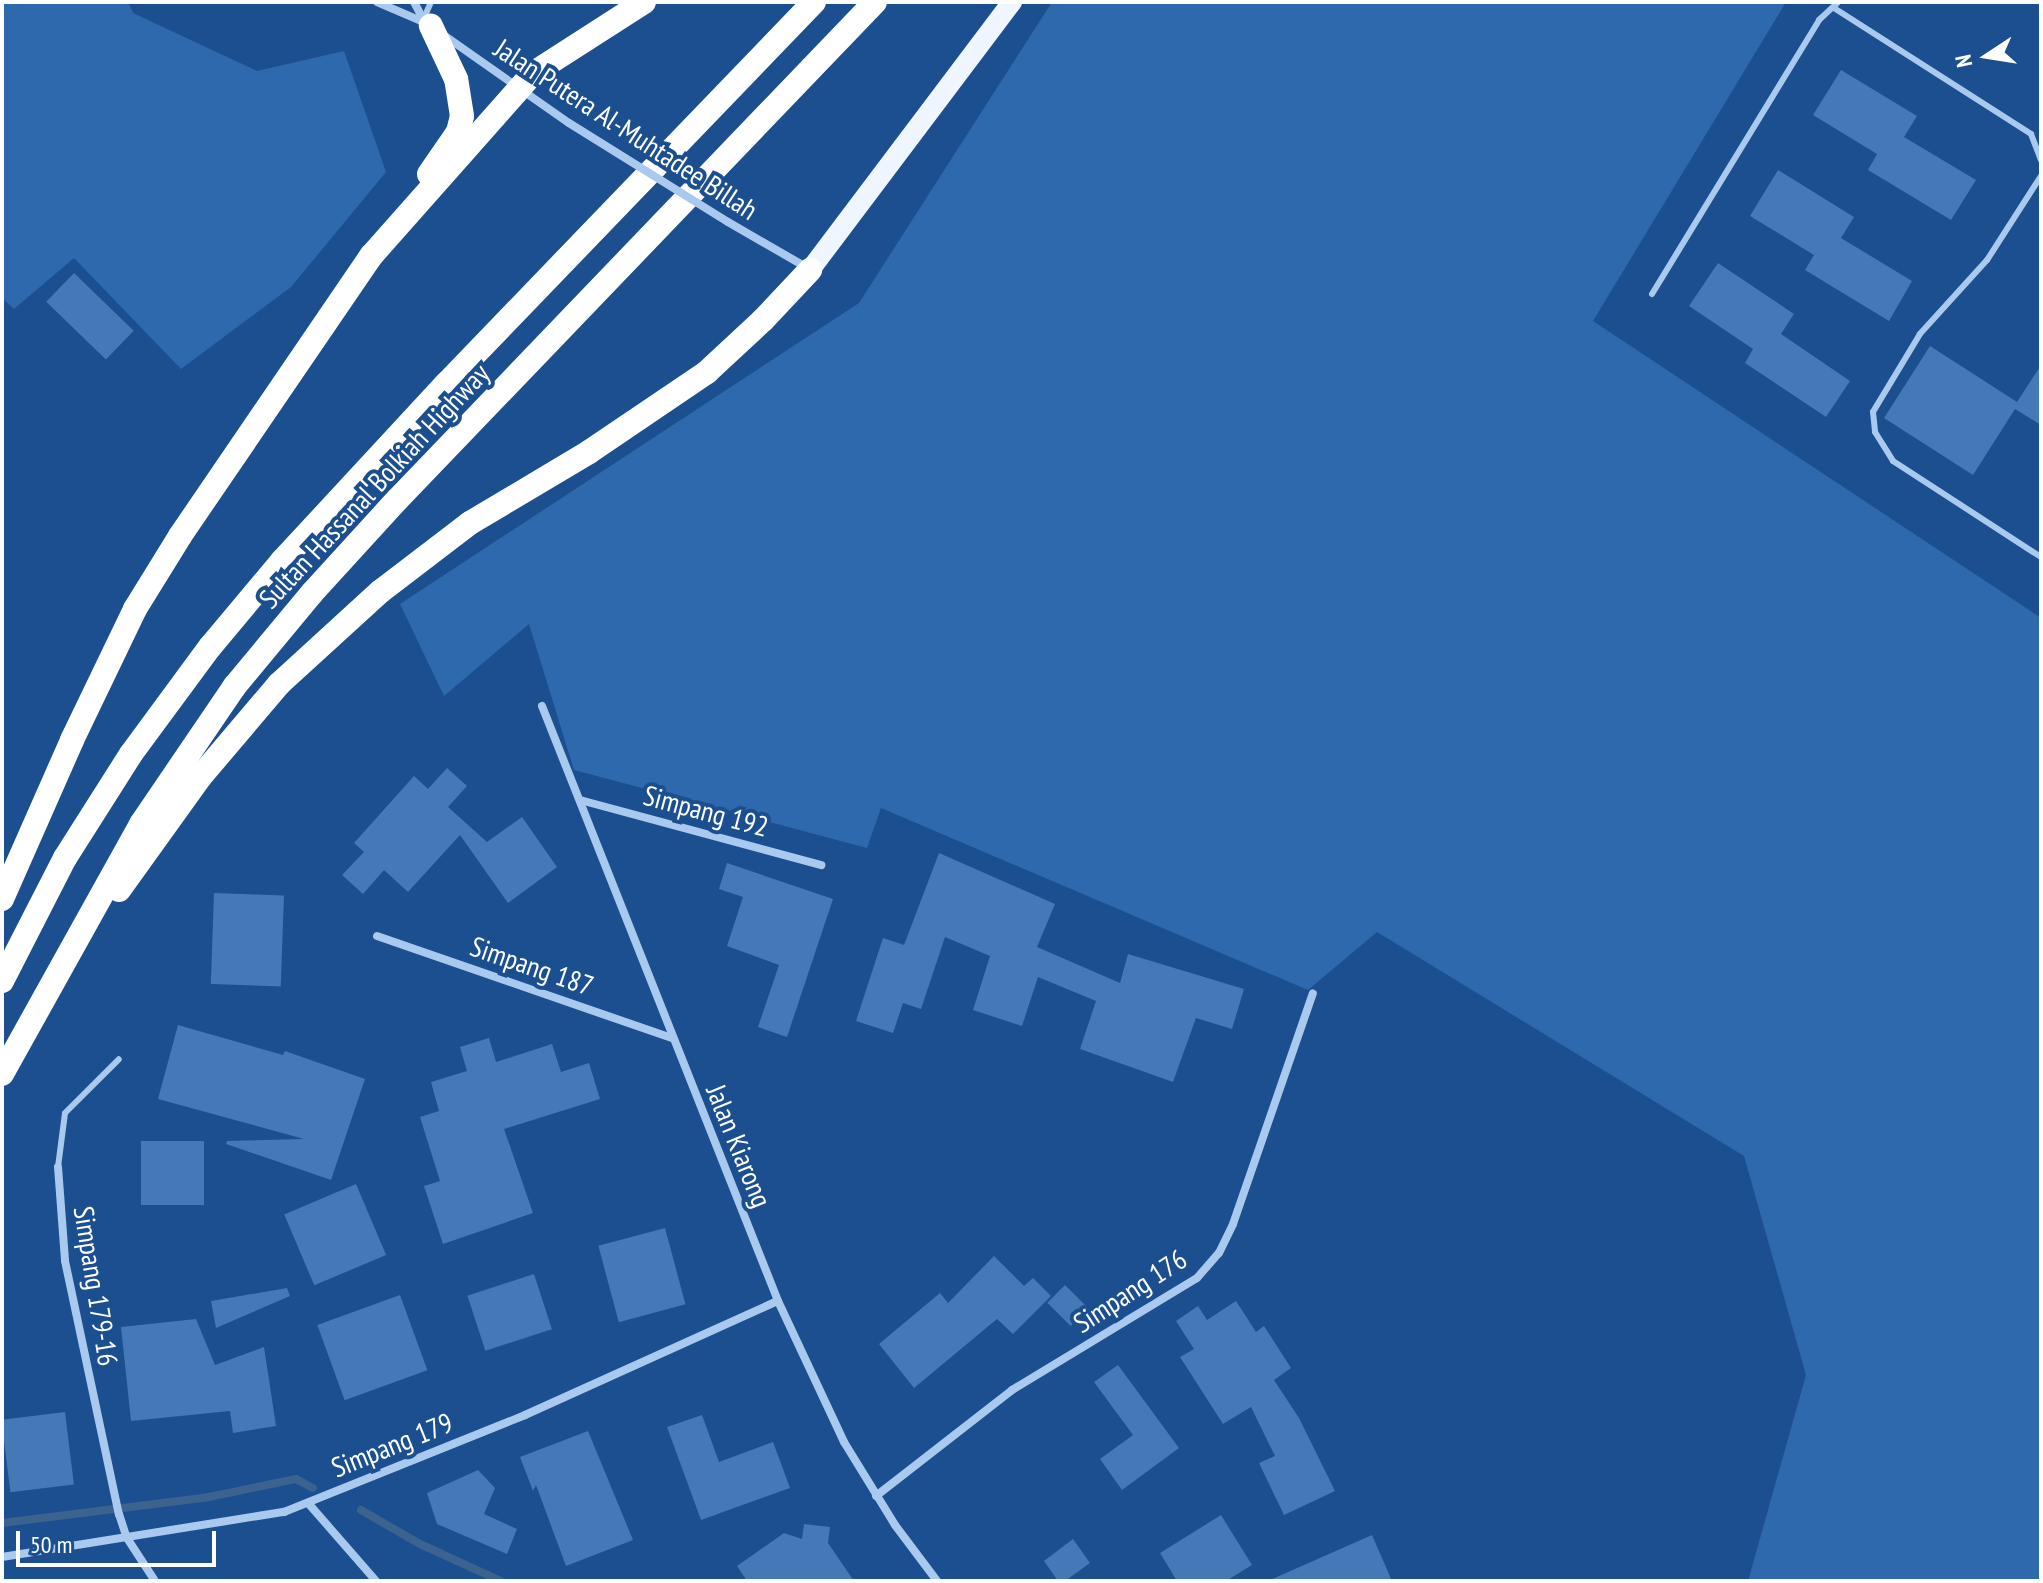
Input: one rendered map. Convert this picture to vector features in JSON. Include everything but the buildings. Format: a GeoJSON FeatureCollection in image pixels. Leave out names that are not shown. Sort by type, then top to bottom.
{"type":"FeatureCollection","features":[{"type":"Feature","properties":{"kind":"highway"},"geometry":{"type":"LineString","coordinates":[[372,255],[548,60],[644,2]]}},
{"type":"Feature","properties":{"kind":"highway","name":"Sultan Hassanal Bolkiah Highway"},"geometry":{"type":"LineString","coordinates":[[2,981],[65,858],[131,754],[210,647],[282,561],[437,394],[814,2]]}},
{"type":"Feature","properties":{"kind":"highway","name":"Sultan Hassanal Bolkiah Highway"},"geometry":{"type":"LineString","coordinates":[[2,1074],[42,997],[141,824],[234,687],[312,593],[407,489],[875,2]]}},
{"type":"Feature","properties":{"kind":"highway"},"geometry":{"type":"LineString","coordinates":[[2,899],[72,740],[135,609],[180,536],[458,132],[462,116],[456,79],[428,16]]}},
{"type":"Feature","properties":{"kind":"highway"},"geometry":{"type":"LineString","coordinates":[[42,997],[201,776],[279,684],[381,591],[470,523],[589,452],[707,372],[763,320],[810,270]]}},
{"type":"Feature","properties":{"kind":"main road"},"geometry":{"type":"LineString","coordinates":[[810,270],[1012,2]]}},
{"type":"Feature","properties":{"kind":"street","name":"Jalan Putera Al-Muhtadee Billah"},"geometry":{"type":"LineString","coordinates":[[377,2],[428,16]]}},
{"type":"Feature","properties":{"kind":"street","name":"Jalan Putera Al-Muhtadee Billah"},"geometry":{"type":"LineString","coordinates":[[414,2],[519,90],[810,270]]}},
{"type":"Feature","properties":{"kind":"street","name":"Jalan Kiarong"},"geometry":{"type":"LineString","coordinates":[[542,706],[778,1301],[844,1442],[876,1496],[937,1581]]}},
{"type":"Feature","properties":{"kind":"street","name":"Simpang 192"},"geometry":{"type":"LineString","coordinates":[[580,800],[821,865]]}},
{"type":"Feature","properties":{"kind":"street","name":"Simpang 187"},"geometry":{"type":"LineString","coordinates":[[377,936],[672,1038]]}},
{"type":"Feature","properties":{"kind":"street","name":"Simpang 176"},"geometry":{"type":"LineString","coordinates":[[876,1496],[1012,1390],[1197,1278],[1219,1253],[1233,1224],[1313,993]]}},
{"type":"Feature","properties":{"kind":"street","name":"Simpang 179-16"},"geometry":{"type":"LineString","coordinates":[[58,1167],[65,1261],[109,1472],[127,1538],[155,1581]]}},
{"type":"Feature","properties":{"kind":"street","name":"Simpang 179"},"geometry":{"type":"LineString","coordinates":[[2,1557],[218,1525],[284,1512],[525,1415],[778,1301]]}},
{"type":"Feature","properties":{"kind":"street"},"geometry":{"type":"LineString","coordinates":[[308,1503],[376,1581]]}},
{"type":"Feature","properties":{"kind":"lane"},"geometry":{"type":"LineString","coordinates":[[1652,294],[1819,20],[1836,5],[2031,134],[2041,160]]}},
{"type":"Feature","properties":{"kind":"lane"},"geometry":{"type":"LineString","coordinates":[[2040,556],[1893,461],[1875,432],[1873,412],[1920,334],[1987,260],[2041,176]]}},
{"type":"Feature","properties":{"kind":"lane","name":"Simpang 179-16"},"geometry":{"type":"LineString","coordinates":[[58,1167],[65,1113],[119,1059]]}},
{"type":"Feature","properties":{"kind":"shaded area"},"geometry":{"type":"Polygon","coordinates":[[[2,2],[128,2],[133,13],[257,71],[344,51],[386,172],[291,287],[181,369],[74,258],[14,309],[2,298],[2,2]]]}},
{"type":"Feature","properties":{"kind":"shaded area"},"geometry":{"type":"Polygon","coordinates":[[[1052,2],[1786,2],[1593,321],[2041,618],[2041,1581],[1748,1581],[1806,1375],[1744,1156],[1377,932],[1308,990],[881,808],[867,848],[574,770],[529,624],[444,696],[400,604],[859,303],[1052,2]]]}},
{"type":"Feature","properties":{"kind":"waterway"},"geometry":{"type":"LineString","coordinates":[[2,1523],[204,1498],[296,1479],[313,1488]]}},
{"type":"Feature","properties":{"kind":"waterway"},"geometry":{"type":"LineString","coordinates":[[361,1510],[420,1544],[501,1581]]}}]}
